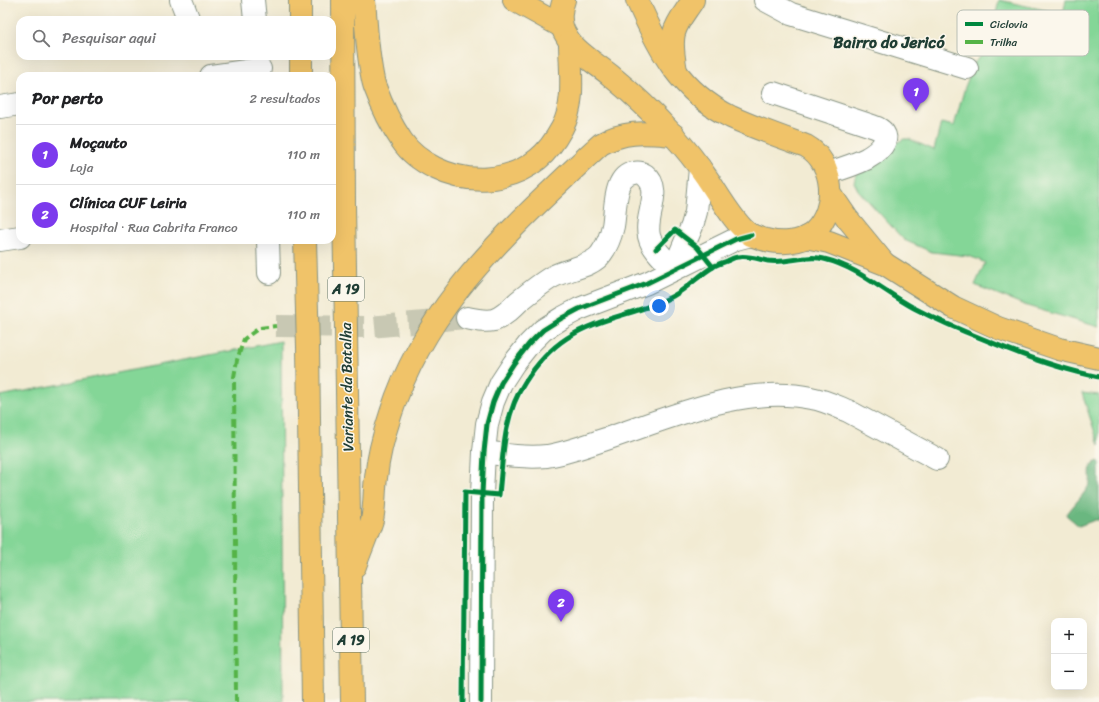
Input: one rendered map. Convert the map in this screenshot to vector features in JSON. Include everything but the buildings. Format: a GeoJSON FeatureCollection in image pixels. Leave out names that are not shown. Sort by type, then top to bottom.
{"type":"FeatureCollection","features":[{"type":"Feature","properties":{"kind":"main road"},"geometry":{"type":"LineString","coordinates":[[300,0],[300,16]]}},
{"type":"Feature","properties":{"kind":"main road","name":"Variante da Batalha"},"geometry":{"type":"LineString","coordinates":[[343,0],[344,197],[352,702]]}},
{"type":"Feature","properties":{"kind":"main road"},"geometry":{"type":"LineString","coordinates":[[364,0],[367,48],[374,86],[403,143],[423,162],[442,171],[467,178],[498,178],[528,166],[547,150],[562,128],[568,113],[571,83],[565,34],[560,13],[564,0]]}},
{"type":"Feature","properties":{"kind":"main road"},"geometry":{"type":"LineString","coordinates":[[514,0],[565,34],[626,88],[674,135],[700,168],[741,226],[750,235],[776,242],[792,242],[813,233],[823,219],[828,204],[829,183]]}},
{"type":"Feature","properties":{"kind":"main road"},"geometry":{"type":"LineString","coordinates":[[637,0],[653,36],[664,56],[676,72],[701,98],[719,110],[754,127],[813,150],[822,160],[829,183],[847,218],[885,264]]}},
{"type":"Feature","properties":{"kind":"main road"},"geometry":{"type":"LineString","coordinates":[[676,72],[673,49],[674,33],[693,0]]}},
{"type":"Feature","properties":{"kind":"main road"},"geometry":{"type":"LineString","coordinates":[[301,60],[301,72]]}},
{"type":"Feature","properties":{"kind":"main road"},"geometry":{"type":"LineString","coordinates":[[350,578],[372,519],[380,451],[402,382],[422,343],[462,283],[516,225],[601,144],[611,138],[625,134],[674,135]]}},
{"type":"Feature","properties":{"kind":"main road"},"geometry":{"type":"LineString","coordinates":[[806,237],[829,242],[885,264],[953,307],[998,328],[1059,349],[1099,358]]}},
{"type":"Feature","properties":{"kind":"main road","name":"A 19"},"geometry":{"type":"LineString","coordinates":[[305,244],[313,702]]}},
{"type":"Feature","properties":{"kind":"street"},"geometry":{"type":"LineString","coordinates":[[253,0],[255,16]]}},
{"type":"Feature","properties":{"kind":"street"},"geometry":{"type":"LineString","coordinates":[[765,0],[791,14],[804,9],[967,68]]}},
{"type":"Feature","properties":{"kind":"street"},"geometry":{"type":"LineString","coordinates":[[233,72],[260,67]]}},
{"type":"Feature","properties":{"kind":"street"},"geometry":{"type":"LineString","coordinates":[[773,93],[880,128],[884,132],[886,137],[885,142],[874,154],[829,183]]}},
{"type":"Feature","properties":{"kind":"street"},"geometry":{"type":"LineString","coordinates":[[0,107],[16,105]]}},
{"type":"Feature","properties":{"kind":"street"},"geometry":{"type":"LineString","coordinates":[[674,270],[692,226],[696,212],[700,168]]}},
{"type":"Feature","properties":{"kind":"street"},"geometry":{"type":"LineString","coordinates":[[467,318],[483,321],[495,320],[544,282],[554,276],[589,263],[601,255],[608,242],[613,227],[618,189],[621,183],[632,173],[638,172],[644,174],[650,181],[653,188],[653,197],[648,220],[649,236],[652,244],[674,270]]}},
{"type":"Feature","properties":{"kind":"street"},"geometry":{"type":"LineString","coordinates":[[481,702],[482,494],[484,452],[487,424],[501,384],[514,363],[529,344],[543,330],[562,318],[579,309],[647,283],[736,239],[750,235]]}},
{"type":"Feature","properties":{"kind":"street"},"geometry":{"type":"LineString","coordinates":[[0,240],[16,238]]}},
{"type":"Feature","properties":{"kind":"street"},"geometry":{"type":"LineString","coordinates":[[268,244],[269,273]]}},
{"type":"Feature","properties":{"kind":"street"},"geometry":{"type":"LineString","coordinates":[[484,452],[517,456],[548,456],[730,399],[750,396],[775,395],[811,398],[833,404],[937,459]]}},
{"type":"Feature","properties":{"kind":"green space"},"geometry":{"type":"Polygon","coordinates":[[[999,0],[1045,10],[997,10],[999,0]]]}},
{"type":"Feature","properties":{"kind":"green space"},"geometry":{"type":"Polygon","coordinates":[[[1066,0],[1099,0],[1099,327],[1027,306],[975,285],[985,263],[968,256],[932,252],[904,240],[858,190],[854,182],[856,174],[904,139],[909,139],[934,150],[941,123],[954,126],[965,87],[975,62],[981,56],[1089,56],[1089,10],[1064,10],[1066,0]]]}},
{"type":"Feature","properties":{"kind":"green space"},"geometry":{"type":"Polygon","coordinates":[[[281,341],[283,702],[0,702],[0,396],[281,341]]]}},
{"type":"Feature","properties":{"kind":"green space"},"geometry":{"type":"Polygon","coordinates":[[[1082,393],[1099,395],[1099,445],[1082,393]]]}},
{"type":"Feature","properties":{"kind":"green space"},"geometry":{"type":"Polygon","coordinates":[[[1099,461],[1099,520],[1079,526],[1066,515],[1089,485],[1092,465],[1099,461]]]}},
{"type":"Feature","properties":{"kind":"tunnel"},"geometry":{"type":"LineString","coordinates":[[276,326],[369,327],[467,318]]}},
{"type":"Feature","properties":{"kind":"marked path"},"geometry":{"type":"LineString","coordinates":[[236,702],[234,377],[237,360],[244,339],[259,328],[276,326]]}},
{"type":"Feature","properties":{"kind":"cycle path"},"geometry":{"type":"LineString","coordinates":[[656,249],[675,230],[697,247],[713,267]]}},
{"type":"Feature","properties":{"kind":"cycle path"},"geometry":{"type":"LineString","coordinates":[[481,702],[482,494],[484,452],[487,424],[493,402],[501,383],[529,344],[543,330],[562,318],[579,309],[647,283],[736,239],[751,235]]}},
{"type":"Feature","properties":{"kind":"cycle path"},"geometry":{"type":"LineString","coordinates":[[463,702],[465,492],[499,495],[505,437],[512,408],[518,395],[529,376],[544,358],[561,342],[579,331],[606,320],[647,307],[673,296],[715,266],[735,257],[749,257],[775,262],[803,258],[817,258],[848,268],[870,280],[903,302],[931,317],[957,328],[1040,361],[1099,377]]}},
{"type":"Feature","properties":{"kind":"place","name":"Moçauto"},"geometry":{"type":"Point","coordinates":[916,111]}},
{"type":"Feature","properties":{"kind":"place","name":"Clínica CUF Leiria"},"geometry":{"type":"Point","coordinates":[561,622]}},
{"type":"Feature","properties":{"kind":"district","name":"Bairro do Jericó"},"geometry":{"type":"Point","coordinates":[889,42]}}]}
